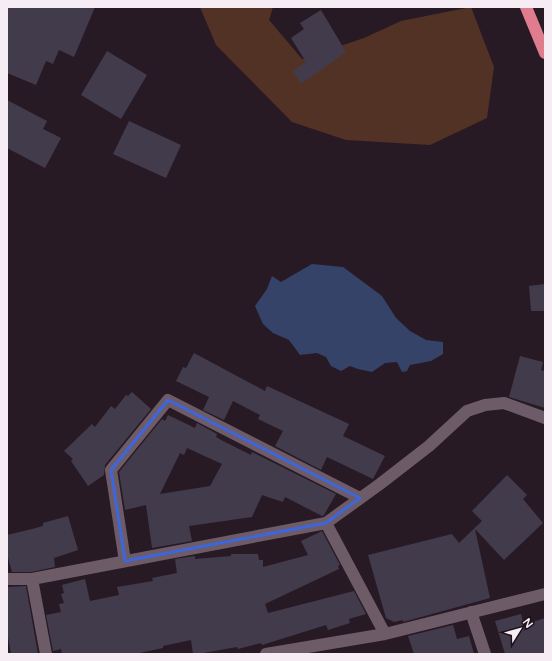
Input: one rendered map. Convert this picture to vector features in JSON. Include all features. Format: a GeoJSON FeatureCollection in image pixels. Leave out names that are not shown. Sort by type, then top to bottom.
{"type":"FeatureCollection","features":[{"type":"Feature","properties":{"kind":"highway"},"geometry":{"type":"LineString","coordinates":[[526,7],[545,53]]}},
{"type":"Feature","properties":{"kind":"street"},"geometry":{"type":"LineString","coordinates":[[125,561],[111,470],[168,400],[360,498]]}},
{"type":"Feature","properties":{"kind":"street"},"geometry":{"type":"LineString","coordinates":[[7,579],[32,579],[326,522],[428,446],[467,411],[485,405],[504,403],[545,418]]}},
{"type":"Feature","properties":{"kind":"street"},"geometry":{"type":"LineString","coordinates":[[326,522],[385,634]]}},
{"type":"Feature","properties":{"kind":"street"},"geometry":{"type":"LineString","coordinates":[[32,579],[46,654]]}},
{"type":"Feature","properties":{"kind":"street"},"geometry":{"type":"LineString","coordinates":[[266,654],[385,634],[545,594]]}},
{"type":"Feature","properties":{"kind":"street"},"geometry":{"type":"LineString","coordinates":[[472,612],[485,654]]}},
{"type":"Feature","properties":{"kind":"highlighted area"},"geometry":{"type":"Polygon","coordinates":[[[168,400],[360,498],[326,523],[125,561],[111,470],[168,400]]]}},
{"type":"Feature","properties":{"kind":"shaded area"},"geometry":{"type":"Polygon","coordinates":[[[200,7],[273,7],[269,20],[302,59],[364,38],[401,21],[471,7],[494,67],[487,118],[430,145],[346,140],[292,122],[216,45],[200,7]]]}},
{"type":"Feature","properties":{"kind":"water"},"geometry":{"type":"Polygon","coordinates":[[[312,264],[343,267],[382,296],[396,318],[410,331],[426,340],[443,342],[443,354],[431,361],[410,365],[407,371],[402,372],[397,362],[385,363],[372,372],[350,366],[341,371],[331,366],[326,357],[317,353],[300,355],[289,340],[273,333],[263,324],[255,306],[267,289],[272,276],[281,282],[312,264]]]}},
{"type":"Feature","properties":{"kind":"building"},"geometry":{"type":"Polygon","coordinates":[[[7,7],[95,7],[74,57],[59,50],[53,64],[46,61],[36,85],[7,73],[7,7]]]}},
{"type":"Feature","properties":{"kind":"building"},"geometry":{"type":"Polygon","coordinates":[[[321,10],[346,52],[301,84],[293,71],[306,62],[291,38],[304,29],[300,23],[321,10]]]}},
{"type":"Feature","properties":{"kind":"building"},"geometry":{"type":"Polygon","coordinates":[[[107,51],[147,75],[121,119],[81,95],[107,51]]]}},
{"type":"Feature","properties":{"kind":"building"},"geometry":{"type":"Polygon","coordinates":[[[7,100],[47,121],[43,129],[61,138],[45,168],[7,148],[7,100]]]}},
{"type":"Feature","properties":{"kind":"building"},"geometry":{"type":"Polygon","coordinates":[[[129,121],[181,145],[166,178],[113,154],[129,121]]]}},
{"type":"Feature","properties":{"kind":"building"},"geometry":{"type":"Polygon","coordinates":[[[545,284],[545,311],[531,311],[529,286],[545,284]]]}},
{"type":"Feature","properties":{"kind":"building"},"geometry":{"type":"Polygon","coordinates":[[[194,353],[265,391],[267,386],[349,424],[343,436],[385,456],[373,479],[327,457],[321,470],[275,446],[283,431],[258,419],[260,415],[233,401],[224,420],[203,410],[209,397],[176,381],[183,367],[186,368],[194,353]]]}},
{"type":"Feature","properties":{"kind":"building"},"geometry":{"type":"Polygon","coordinates":[[[520,356],[543,362],[541,370],[545,371],[545,408],[509,397],[520,356]]]}},
{"type":"Feature","properties":{"kind":"building"},"geometry":{"type":"Polygon","coordinates":[[[132,392],[151,409],[105,465],[104,475],[88,486],[71,461],[73,459],[64,451],[92,424],[95,427],[111,406],[115,409],[126,395],[128,396],[132,392]]]}},
{"type":"Feature","properties":{"kind":"building"},"geometry":{"type":"Polygon","coordinates":[[[168,415],[195,428],[197,423],[217,434],[216,437],[223,441],[251,455],[252,452],[336,494],[322,516],[285,497],[283,502],[262,495],[252,517],[189,526],[192,541],[152,548],[146,505],[125,510],[119,472],[162,419],[165,421],[168,415]],[[187,448],[184,455],[180,453],[160,494],[210,486],[222,464],[187,448]]]}},
{"type":"Feature","properties":{"kind":"building"},"geometry":{"type":"Polygon","coordinates":[[[507,475],[527,495],[523,499],[543,523],[504,560],[475,529],[490,598],[403,622],[403,620],[394,622],[386,618],[368,555],[452,534],[459,543],[482,521],[472,511],[507,475]]]}},
{"type":"Feature","properties":{"kind":"building"},"geometry":{"type":"Polygon","coordinates":[[[68,516],[78,550],[54,558],[55,567],[31,572],[12,572],[7,554],[7,535],[43,526],[43,523],[68,516]]]}},
{"type":"Feature","properties":{"kind":"building"},"geometry":{"type":"Polygon","coordinates":[[[322,531],[340,565],[338,566],[339,569],[265,604],[268,613],[354,591],[366,614],[349,619],[350,623],[328,630],[326,625],[262,645],[261,643],[238,649],[237,647],[198,654],[193,654],[191,640],[135,654],[62,654],[61,649],[53,651],[46,615],[61,612],[59,604],[64,603],[61,594],[64,593],[62,585],[85,579],[90,601],[119,595],[117,587],[153,581],[152,578],[177,573],[175,559],[195,556],[195,559],[231,556],[231,554],[258,554],[259,560],[263,560],[263,567],[308,555],[301,541],[322,531]]]}},
{"type":"Feature","properties":{"kind":"building"},"geometry":{"type":"Polygon","coordinates":[[[26,586],[38,654],[11,654],[7,632],[7,587],[26,586]]]}},
{"type":"Feature","properties":{"kind":"building"},"geometry":{"type":"Polygon","coordinates":[[[521,614],[524,625],[545,618],[545,654],[505,654],[495,621],[521,614]]]}},
{"type":"Feature","properties":{"kind":"building"},"geometry":{"type":"Polygon","coordinates":[[[453,625],[457,639],[469,636],[474,654],[414,654],[408,636],[453,625]]]}}]}
